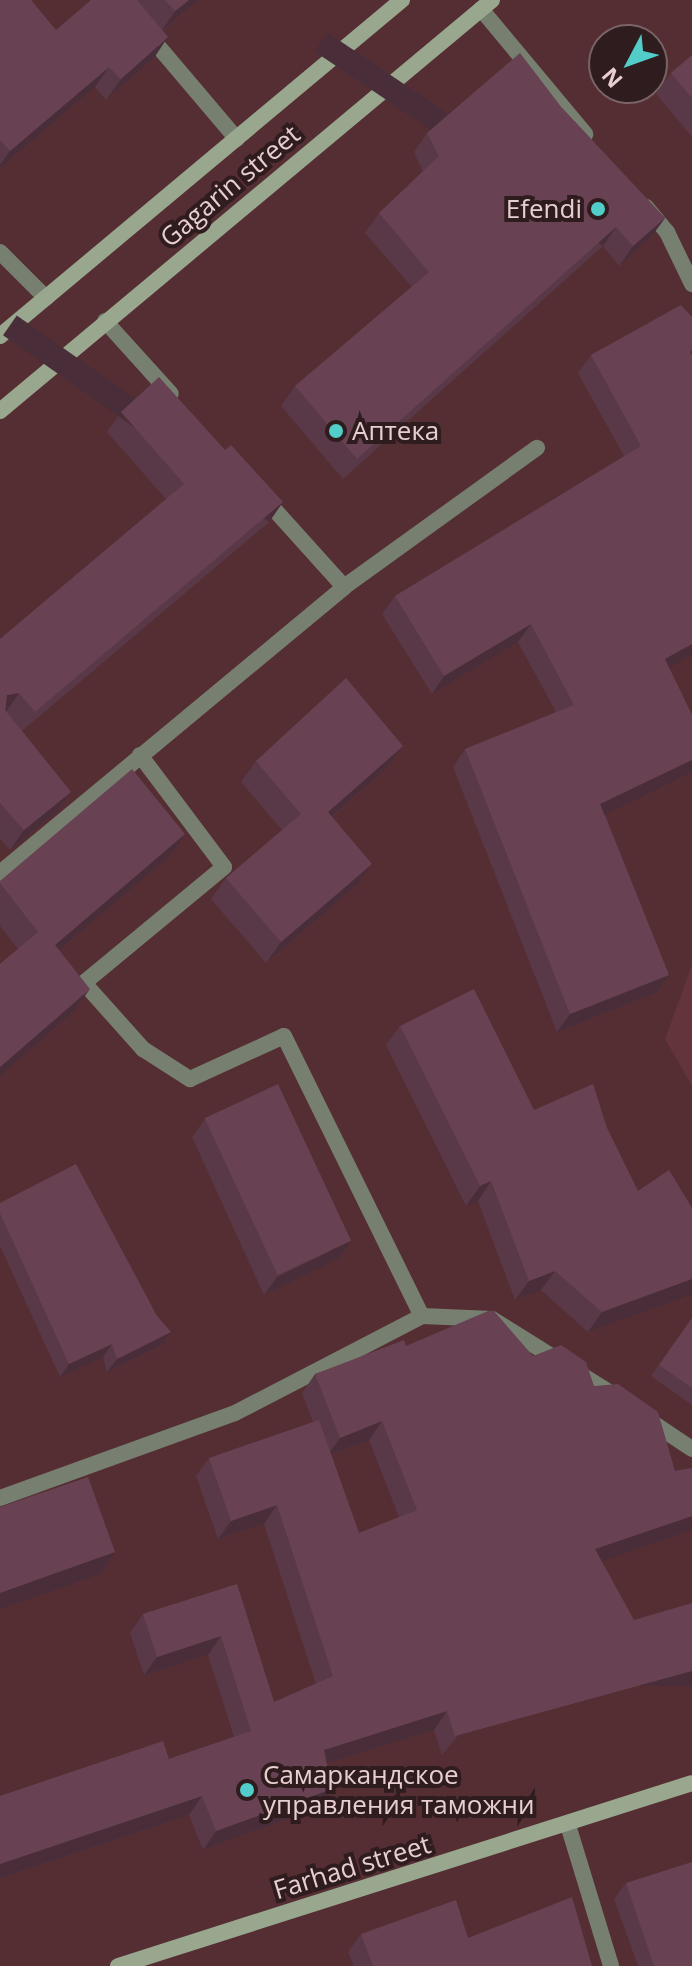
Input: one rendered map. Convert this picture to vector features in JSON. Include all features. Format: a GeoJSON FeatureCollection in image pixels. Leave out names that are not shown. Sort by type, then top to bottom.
{"type":"FeatureCollection","features":[{"type":"Feature","properties":{"kind":"main road","name":"Gagarin street"},"geometry":{"type":"LineString","coordinates":[[0,336],[402,0]]}},
{"type":"Feature","properties":{"kind":"main road","name":"Gagarin street"},"geometry":{"type":"LineString","coordinates":[[0,411],[486,5]]}},
{"type":"Feature","properties":{"kind":"main road","name":"Farhad street"},"geometry":{"type":"LineString","coordinates":[[118,1966],[159,1960],[692,1783]]}},
{"type":"Feature","properties":{"kind":"street"},"geometry":{"type":"LineString","coordinates":[[119,0],[237,139]]}},
{"type":"Feature","properties":{"kind":"street"},"geometry":{"type":"LineString","coordinates":[[486,5],[599,150]]}},
{"type":"Feature","properties":{"kind":"street"},"geometry":{"type":"LineString","coordinates":[[638,197],[667,232],[692,284]]}},
{"type":"Feature","properties":{"kind":"street"},"geometry":{"type":"LineString","coordinates":[[0,252],[46,298]]}},
{"type":"Feature","properties":{"kind":"street"},"geometry":{"type":"LineString","coordinates":[[105,321],[188,413]]}},
{"type":"Feature","properties":{"kind":"street"},"geometry":{"type":"LineString","coordinates":[[0,873],[67,807],[140,755],[344,587],[537,448]]}},
{"type":"Feature","properties":{"kind":"street"},"geometry":{"type":"LineString","coordinates":[[251,483],[344,587]]}},
{"type":"Feature","properties":{"kind":"street"},"geometry":{"type":"LineString","coordinates":[[140,755],[224,867],[84,983],[143,1049],[190,1079],[284,1036],[422,1316]]}},
{"type":"Feature","properties":{"kind":"street"},"geometry":{"type":"LineString","coordinates":[[0,1498],[235,1413],[422,1316],[492,1319],[533,1340],[692,1449]]}},
{"type":"Feature","properties":{"kind":"street"},"geometry":{"type":"LineString","coordinates":[[568,1825],[611,1966]]}},
{"type":"Feature","properties":{"kind":"shaded area"},"geometry":{"type":"Polygon","coordinates":[[[692,965],[692,1086],[665,1039],[692,965]]]}},
{"type":"Feature","properties":{"kind":"building"},"geometry":{"type":"Polygon","coordinates":[[[0,0],[31,0],[56,30],[91,0],[137,0],[168,37],[121,79],[109,67],[10,151],[0,140],[0,0]]]}},
{"type":"Feature","properties":{"kind":"building"},"geometry":{"type":"Polygon","coordinates":[[[165,0],[189,0],[175,11],[165,0]]]}},
{"type":"Feature","properties":{"kind":"building"},"geometry":{"type":"Polygon","coordinates":[[[520,53],[562,108],[665,218],[633,246],[616,227],[357,459],[295,386],[429,272],[379,213],[439,156],[427,133],[520,53]]]}},
{"type":"Feature","properties":{"kind":"building"},"geometry":{"type":"Polygon","coordinates":[[[692,55],[692,98],[671,73],[692,55]]]}},
{"type":"Feature","properties":{"kind":"building"},"geometry":{"type":"Polygon","coordinates":[[[681,305],[692,317],[692,644],[665,659],[692,715],[692,760],[600,804],[669,975],[570,1014],[465,749],[574,705],[531,624],[444,676],[395,596],[641,446],[591,355],[681,305]]]}},
{"type":"Feature","properties":{"kind":"building"},"geometry":{"type":"Polygon","coordinates":[[[159,377],[225,450],[231,445],[283,502],[35,712],[19,693],[7,695],[5,710],[71,792],[24,830],[0,803],[0,639],[184,484],[121,412],[159,377]]]}},
{"type":"Feature","properties":{"kind":"building"},"geometry":{"type":"Polygon","coordinates":[[[346,678],[403,746],[328,812],[372,864],[281,942],[226,878],[301,814],[256,761],[346,678]]]}},
{"type":"Feature","properties":{"kind":"building"},"geometry":{"type":"Polygon","coordinates":[[[132,769],[185,834],[55,945],[90,989],[0,1067],[0,964],[38,932],[0,881],[132,769]]]}},
{"type":"Feature","properties":{"kind":"building"},"geometry":{"type":"Polygon","coordinates":[[[474,989],[534,1110],[593,1084],[607,1128],[638,1191],[669,1170],[692,1208],[692,1279],[602,1312],[555,1271],[529,1281],[491,1181],[480,1186],[400,1026],[474,989]]]}},
{"type":"Feature","properties":{"kind":"building"},"geometry":{"type":"Polygon","coordinates":[[[278,1084],[351,1241],[278,1275],[205,1118],[278,1084]]]}},
{"type":"Feature","properties":{"kind":"building"},"geometry":{"type":"Polygon","coordinates":[[[76,1164],[157,1316],[171,1332],[117,1359],[112,1344],[69,1364],[0,1213],[0,1203],[76,1164]]]}},
{"type":"Feature","properties":{"kind":"building"},"geometry":{"type":"Polygon","coordinates":[[[494,1311],[533,1356],[561,1345],[586,1362],[594,1386],[618,1384],[658,1412],[675,1471],[692,1468],[692,1516],[595,1549],[634,1620],[692,1603],[692,1671],[455,1736],[447,1711],[324,1750],[332,1789],[216,1831],[202,1796],[0,1864],[0,1796],[163,1741],[169,1759],[251,1731],[221,1636],[157,1657],[143,1614],[237,1584],[274,1702],[333,1676],[277,1505],[231,1521],[209,1458],[319,1420],[359,1533],[417,1510],[382,1421],[340,1438],[315,1374],[404,1340],[406,1346],[494,1311]]]}},
{"type":"Feature","properties":{"kind":"building"},"geometry":{"type":"Polygon","coordinates":[[[692,1318],[692,1388],[659,1365],[692,1318]]]}},
{"type":"Feature","properties":{"kind":"building"},"geometry":{"type":"Polygon","coordinates":[[[88,1477],[115,1552],[0,1593],[0,1507],[88,1477]]]}},
{"type":"Feature","properties":{"kind":"building"},"geometry":{"type":"Polygon","coordinates":[[[692,1862],[692,1966],[654,1966],[626,1883],[692,1862]]]}},
{"type":"Feature","properties":{"kind":"building"},"geometry":{"type":"Polygon","coordinates":[[[572,1897],[592,1966],[373,1966],[361,1934],[456,1900],[468,1938],[572,1897]]]}},
{"type":"Feature","properties":{"kind":"place","name":"Efendi"},"geometry":{"type":"Point","coordinates":[598,209]}},
{"type":"Feature","properties":{"kind":"place","name":"Аптека"},"geometry":{"type":"Point","coordinates":[336,431]}},
{"type":"Feature","properties":{"kind":"place","name":"Самаркандское управления таможни"},"geometry":{"type":"Point","coordinates":[247,1790]}}]}
